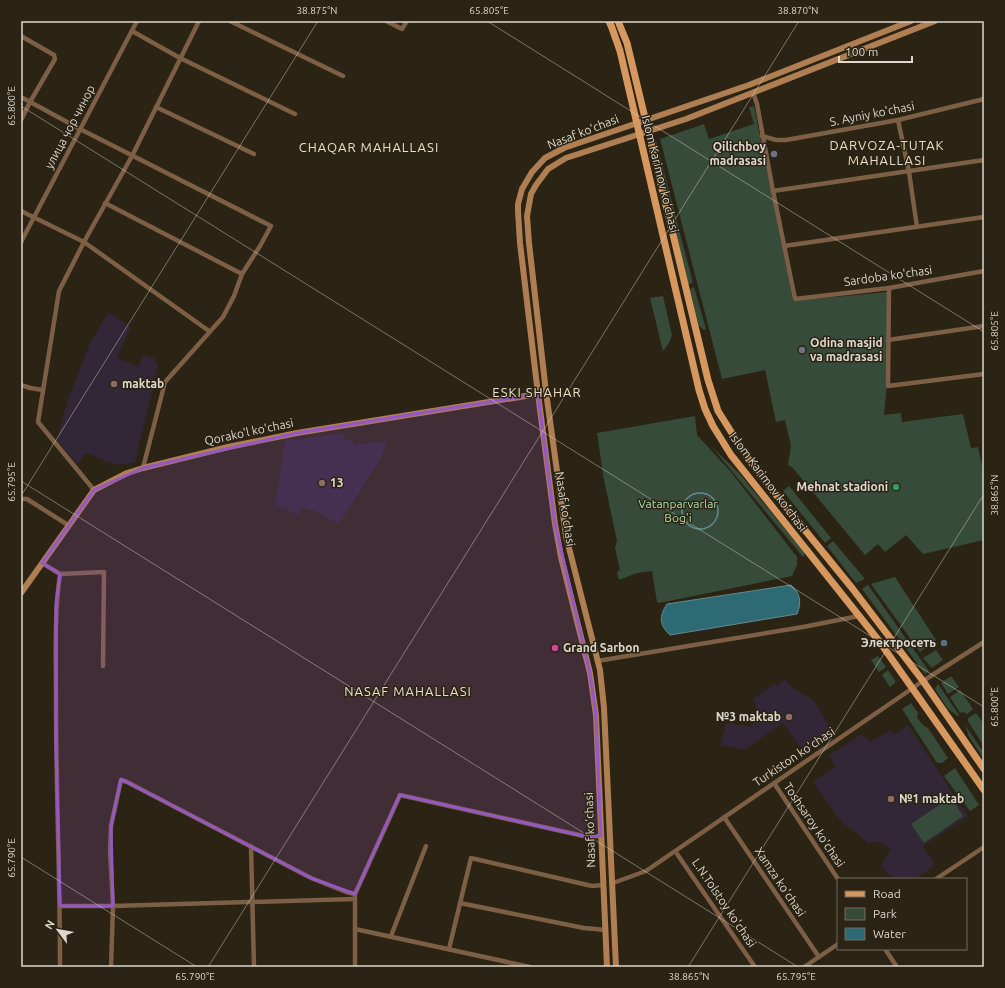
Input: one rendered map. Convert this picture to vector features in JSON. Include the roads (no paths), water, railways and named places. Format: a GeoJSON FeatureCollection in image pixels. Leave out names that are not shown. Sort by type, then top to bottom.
{"type":"FeatureCollection","features":[{"type":"Feature","properties":{"kind":"main road","name":"Islom Karimov ko‘chasi"},"geometry":{"type":"LineString","coordinates":[[609,21],[620,52],[672,271],[698,390],[712,426],[731,455],[879,641],[984,790]]}},
{"type":"Feature","properties":{"kind":"main road","name":"Islom Karimov ko‘chasi"},"geometry":{"type":"LineString","coordinates":[[618,21],[627,43],[713,398],[718,411],[747,457],[852,588],[923,681],[984,769]]}},
{"type":"Feature","properties":{"kind":"main road","name":"Nasaf ko‘chasi"},"geometry":{"type":"LineString","coordinates":[[607,967],[596,716],[590,673],[561,557],[555,524],[520,243],[518,204],[522,188],[532,172],[554,152],[749,85],[911,21]]}},
{"type":"Feature","properties":{"kind":"main road","name":"Nasaf ko‘chasi"},"geometry":{"type":"LineString","coordinates":[[616,967],[604,708],[600,670],[566,536],[546,392],[533,279],[527,216],[531,194],[542,176],[555,164],[566,158],[648,130],[686,119],[935,21]]}},
{"type":"Feature","properties":{"kind":"main road"},"geometry":{"type":"LineString","coordinates":[[822,57],[824,64]]}},
{"type":"Feature","properties":{"kind":"main road"},"geometry":{"type":"LineString","coordinates":[[524,280],[533,279]]}},
{"type":"Feature","properties":{"kind":"main road","name":"Qorako'l ko'chasi"},"geometry":{"type":"LineString","coordinates":[[22,588],[42,563],[94,490],[127,473],[228,447],[297,433],[538,394]]}},
{"type":"Feature","properties":{"kind":"main road"},"geometry":{"type":"LineString","coordinates":[[772,507],[780,500]]}},
{"type":"Feature","properties":{"kind":"street","name":"улица чор чинор"},"geometry":{"type":"LineString","coordinates":[[21,242],[138,21]]}},
{"type":"Feature","properties":{"kind":"street"},"geometry":{"type":"LineString","coordinates":[[94,490],[38,422],[59,292],[84,242],[132,156],[199,21]]}},
{"type":"Feature","properties":{"kind":"street"},"geometry":{"type":"LineString","coordinates":[[230,21],[343,76]]}},
{"type":"Feature","properties":{"kind":"street"},"geometry":{"type":"LineString","coordinates":[[386,21],[402,29],[407,21]]}},
{"type":"Feature","properties":{"kind":"street"},"geometry":{"type":"LineString","coordinates":[[132,31],[180,58],[295,114]]}},
{"type":"Feature","properties":{"kind":"street"},"geometry":{"type":"LineString","coordinates":[[21,36],[54,55],[56,59],[21,120]]}},
{"type":"Feature","properties":{"kind":"street"},"geometry":{"type":"LineString","coordinates":[[753,92],[757,104],[784,246],[984,217]]}},
{"type":"Feature","properties":{"kind":"street"},"geometry":{"type":"LineString","coordinates":[[21,97],[80,130],[271,226],[242,274],[234,296],[223,317],[164,382],[143,468]]}},
{"type":"Feature","properties":{"kind":"street","name":"S. Ayniy ko'chasi"},"geometry":{"type":"LineString","coordinates":[[762,136],[776,140],[786,140],[898,120],[984,99]]}},
{"type":"Feature","properties":{"kind":"street"},"geometry":{"type":"LineString","coordinates":[[156,107],[254,154]]}},
{"type":"Feature","properties":{"kind":"street"},"geometry":{"type":"LineString","coordinates":[[898,120],[909,172],[917,226]]}},
{"type":"Feature","properties":{"kind":"street"},"geometry":{"type":"LineString","coordinates":[[773,191],[984,160]]}},
{"type":"Feature","properties":{"kind":"street"},"geometry":{"type":"LineString","coordinates":[[106,203],[242,274]]}},
{"type":"Feature","properties":{"kind":"street"},"geometry":{"type":"LineString","coordinates":[[21,211],[84,242],[209,331]]}},
{"type":"Feature","properties":{"kind":"street","name":"Sardoba ko'chasi"},"geometry":{"type":"LineString","coordinates":[[784,246],[795,299],[888,288],[984,271]]}},
{"type":"Feature","properties":{"kind":"street"},"geometry":{"type":"LineString","coordinates":[[888,288],[888,386],[984,374]]}},
{"type":"Feature","properties":{"kind":"street"},"geometry":{"type":"LineString","coordinates":[[888,340],[984,326]]}},
{"type":"Feature","properties":{"kind":"street"},"geometry":{"type":"LineString","coordinates":[[21,385],[43,390]]}},
{"type":"Feature","properties":{"kind":"street"},"geometry":{"type":"LineString","coordinates":[[538,394],[546,392]]}},
{"type":"Feature","properties":{"kind":"street"},"geometry":{"type":"LineString","coordinates":[[21,498],[27,499],[68,525]]}},
{"type":"Feature","properties":{"kind":"street"},"geometry":{"type":"LineString","coordinates":[[42,563],[60,574],[104,572],[104,666]]}},
{"type":"Feature","properties":{"kind":"street"},"geometry":{"type":"LineString","coordinates":[[60,574],[56,603],[56,719],[60,967]]}},
{"type":"Feature","properties":{"kind":"street"},"geometry":{"type":"LineString","coordinates":[[598,661],[803,627],[859,616]]}},
{"type":"Feature","properties":{"kind":"street","name":"Turkiston ko'chasi"},"geometry":{"type":"LineString","coordinates":[[613,883],[646,871],[923,681],[984,642]]}},
{"type":"Feature","properties":{"kind":"street"},"geometry":{"type":"LineString","coordinates":[[111,967],[113,906],[110,838],[111,826],[121,780],[312,878],[346,892],[354,897]]}},
{"type":"Feature","properties":{"kind":"street","name":"Toshsaroy ko'chasi"},"geometry":{"type":"LineString","coordinates":[[774,783],[837,878]]}},
{"type":"Feature","properties":{"kind":"street"},"geometry":{"type":"LineString","coordinates":[[355,967],[354,897],[400,795],[588,837],[602,836]]}},
{"type":"Feature","properties":{"kind":"street","name":"Xamza ko'chasi"},"geometry":{"type":"LineString","coordinates":[[724,817],[819,957]]}},
{"type":"Feature","properties":{"kind":"street"},"geometry":{"type":"LineString","coordinates":[[251,846],[254,902],[254,967]]}},
{"type":"Feature","properties":{"kind":"street"},"geometry":{"type":"LineString","coordinates":[[391,936],[426,846]]}},
{"type":"Feature","properties":{"kind":"street"},"geometry":{"type":"LineString","coordinates":[[938,878],[984,847]]}},
{"type":"Feature","properties":{"kind":"street","name":"L.N.Tolstoy ko'chasi"},"geometry":{"type":"LineString","coordinates":[[675,851],[755,967]]}},
{"type":"Feature","properties":{"kind":"street"},"geometry":{"type":"LineString","coordinates":[[449,949],[471,858],[592,886],[603,885]]}},
{"type":"Feature","properties":{"kind":"street"},"geometry":{"type":"LineString","coordinates":[[60,906],[254,902],[354,897]]}},
{"type":"Feature","properties":{"kind":"street"},"geometry":{"type":"LineString","coordinates":[[460,903],[584,928],[606,930]]}},
{"type":"Feature","properties":{"kind":"street"},"geometry":{"type":"LineString","coordinates":[[355,928],[530,967]]}},
{"type":"Feature","properties":{"kind":"street"},"geometry":{"type":"LineString","coordinates":[[804,967],[837,945]]}},
{"type":"Feature","properties":{"kind":"street"},"geometry":{"type":"LineString","coordinates":[[886,950],[897,967]]}},
{"type":"Feature","properties":{"kind":"water"},"geometry":{"type":"Polygon","coordinates":[[[791,585],[796,591],[800,602],[797,614],[670,635],[662,624],[661,620],[663,612],[667,604],[791,585]]]}},
{"type":"Feature","properties":{"kind":"waterway"},"geometry":{"type":"LineString","coordinates":[[704,493],[713,498],[717,504],[718,511],[717,518],[713,524],[704,529],[696,529],[687,524],[683,518],[682,507],[687,498],[693,494],[704,493]]}},
{"type":"Feature","properties":{"kind":"place","name":"Qilichboy madrasasi"},"geometry":{"type":"Point","coordinates":[774,154]}},
{"type":"Feature","properties":{"kind":"place","name":"Odina masjid va madrasasi"},"geometry":{"type":"Point","coordinates":[802,350]}},
{"type":"Feature","properties":{"kind":"place","name":"maktab"},"geometry":{"type":"Point","coordinates":[114,384]}},
{"type":"Feature","properties":{"kind":"place","name":"13"},"geometry":{"type":"Point","coordinates":[322,483]}},
{"type":"Feature","properties":{"kind":"place","name":"Mehnat stadioni"},"geometry":{"type":"Point","coordinates":[896,487]}},
{"type":"Feature","properties":{"kind":"place","name":"Электросеть"},"geometry":{"type":"Point","coordinates":[944,643]}},
{"type":"Feature","properties":{"kind":"place","name":"Grand Sarbon"},"geometry":{"type":"Point","coordinates":[555,648]}},
{"type":"Feature","properties":{"kind":"place","name":"№3 maktab"},"geometry":{"type":"Point","coordinates":[789,717]}},
{"type":"Feature","properties":{"kind":"place","name":"№1 maktab"},"geometry":{"type":"Point","coordinates":[891,799]}},
{"type":"Feature","properties":{"kind":"district","name":"CHAQAR MAHALLASI"},"geometry":{"type":"Point","coordinates":[369,147]}},
{"type":"Feature","properties":{"kind":"district","name":"DARVOZA-TUTAK MAHALLASI"},"geometry":{"type":"Point","coordinates":[887,152]}},
{"type":"Feature","properties":{"kind":"district","name":"ESKI SHAHAR"},"geometry":{"type":"Point","coordinates":[537,392]}},
{"type":"Feature","properties":{"kind":"district","name":"NASAF MAHALLASI"},"geometry":{"type":"Point","coordinates":[408,691]}},
{"type":"Feature","properties":{"kind":"park label","name":"Vatanparvarlar Bog'i"},"geometry":{"type":"Point","coordinates":[678,511]}}]}
